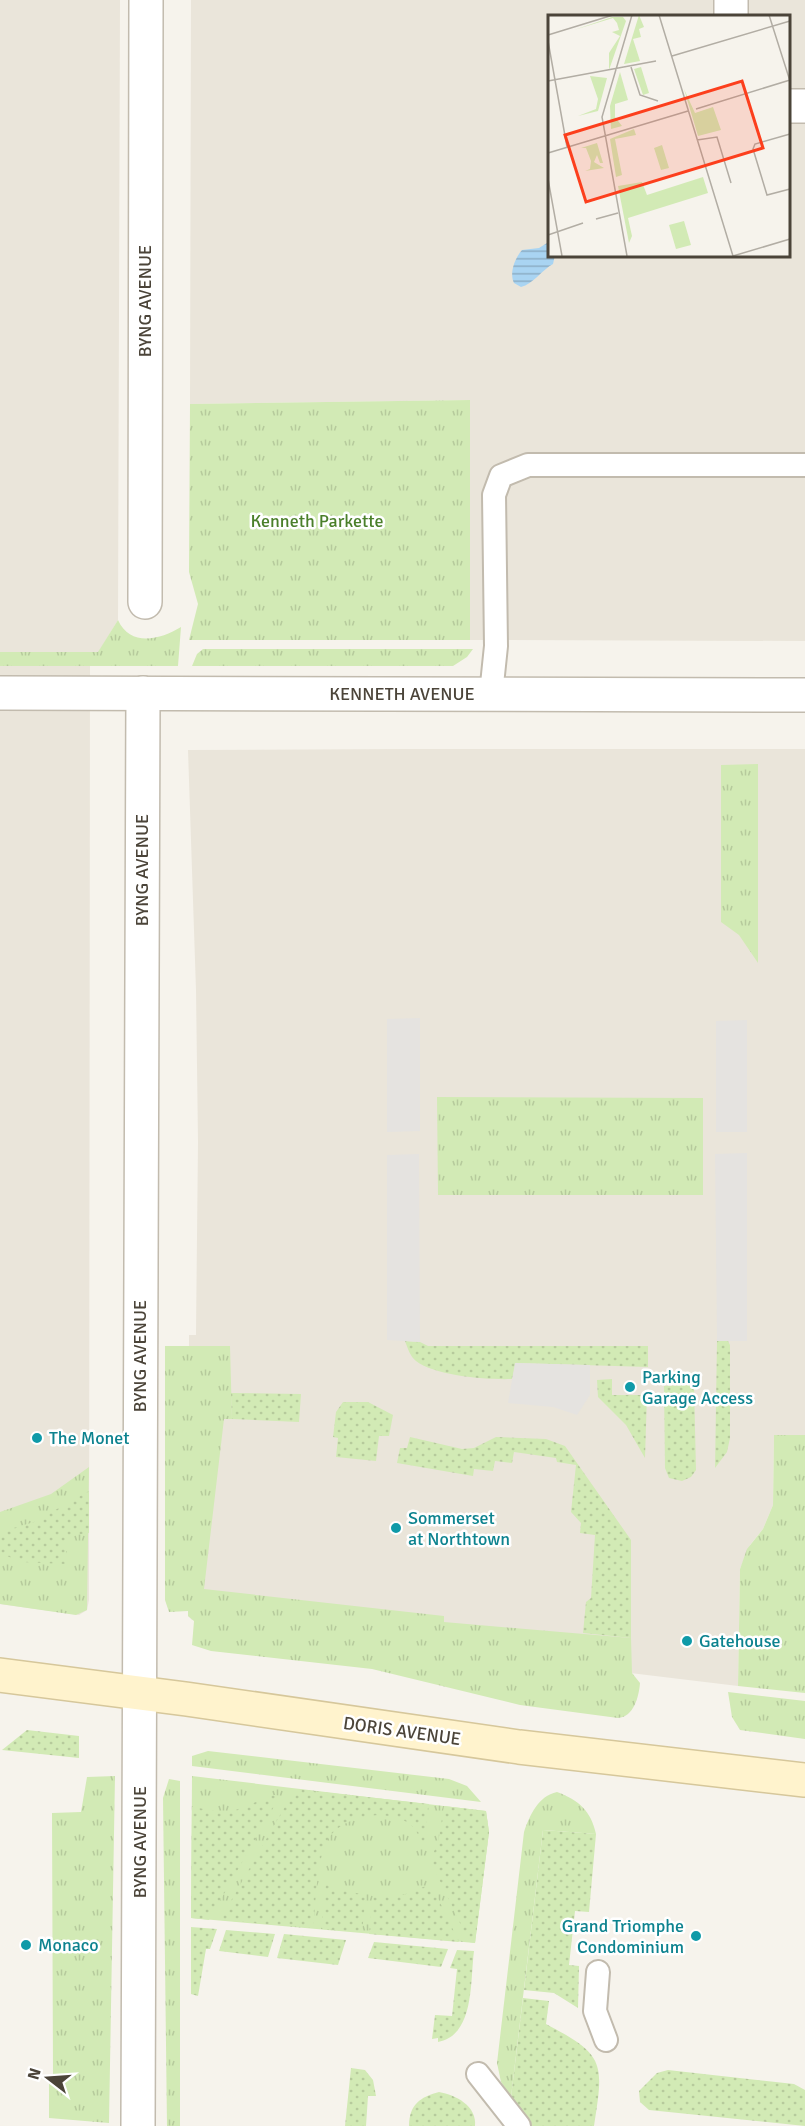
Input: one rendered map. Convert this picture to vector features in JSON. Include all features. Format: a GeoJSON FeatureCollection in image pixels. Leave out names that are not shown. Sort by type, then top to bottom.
{"type":"FeatureCollection","features":[{"type":"Feature","properties":{"kind":"street","name":"BYNG AVENUE"},"geometry":{"type":"LineString","coordinates":[[145,602],[146,0]]}},
{"type":"Feature","properties":{"kind":"street","name":"KENNETH AVENUE"},"geometry":{"type":"LineString","coordinates":[[0,693],[805,695]]}},
{"type":"Feature","properties":{"kind":"street","name":"BYNG AVENUE"},"geometry":{"type":"LineString","coordinates":[[138,2126],[143,693]]}},
{"type":"Feature","properties":{"kind":"street","name":"DORIS AVENUE"},"geometry":{"type":"LineString","coordinates":[[0,1675],[519,1747],[805,1780]]}},
{"type":"Feature","properties":{"kind":"lane"},"geometry":{"type":"LineString","coordinates":[[491,694],[496,646],[494,495],[501,476],[528,465],[805,465]]}},
{"type":"Feature","properties":{"kind":"lane"},"geometry":{"type":"LineString","coordinates":[[598,1972],[595,2011],[606,2040]]}},
{"type":"Feature","properties":{"kind":"lane"},"geometry":{"type":"LineString","coordinates":[[478,2074],[519,2126]]}},
{"type":"Feature","properties":{"kind":"shaded area"},"geometry":{"type":"Polygon","coordinates":[[[0,0],[120,0],[118,620],[90,666],[89,1600],[87,1610],[79,1615],[0,1604],[0,0]]]}},
{"type":"Feature","properties":{"kind":"shaded area"},"geometry":{"type":"Polygon","coordinates":[[[191,0],[805,0],[805,641],[470,640],[470,400],[190,404],[191,0]]]}},
{"type":"Feature","properties":{"kind":"shaded area"},"geometry":{"type":"Polygon","coordinates":[[[805,749],[805,1435],[774,1435],[773,1505],[763,1529],[750,1545],[740,1569],[738,1686],[192,1620],[188,1616],[189,1335],[196,1335],[198,1142],[196,990],[188,750],[805,749]]]}},
{"type":"Feature","properties":{"kind":"shaded area"},"geometry":{"type":"Polygon","coordinates":[[[420,1018],[420,1131],[387,1132],[387,1019],[420,1018]]]}},
{"type":"Feature","properties":{"kind":"shaded area"},"geometry":{"type":"Polygon","coordinates":[[[747,1020],[747,1132],[716,1132],[716,1021],[747,1020]]]}},
{"type":"Feature","properties":{"kind":"shaded area"},"geometry":{"type":"Polygon","coordinates":[[[747,1153],[747,1341],[717,1341],[715,1154],[747,1153]]]}},
{"type":"Feature","properties":{"kind":"shaded area"},"geometry":{"type":"Polygon","coordinates":[[[419,1154],[420,1342],[387,1340],[387,1155],[419,1154]]]}},
{"type":"Feature","properties":{"kind":"shaded area"},"geometry":{"type":"Polygon","coordinates":[[[515,1363],[590,1365],[590,1395],[577,1415],[553,1407],[508,1403],[515,1363]]]}},
{"type":"Feature","properties":{"kind":"green space","name":"Kenneth Parkette"},"geometry":{"type":"Polygon","coordinates":[[[470,400],[470,640],[189,640],[198,604],[189,572],[190,404],[470,400]]]}},
{"type":"Feature","properties":{"kind":"green space"},"geometry":{"type":"Polygon","coordinates":[[[118,620],[123,629],[138,638],[155,638],[181,627],[178,666],[0,666],[0,652],[98,652],[118,620]]]}},
{"type":"Feature","properties":{"kind":"green space"},"geometry":{"type":"Polygon","coordinates":[[[203,649],[473,649],[467,657],[453,666],[192,666],[197,654],[203,649]]]}},
{"type":"Feature","properties":{"kind":"green space"},"geometry":{"type":"Polygon","coordinates":[[[758,764],[758,963],[739,935],[721,922],[721,765],[758,764]]]}},
{"type":"Feature","properties":{"kind":"green space"},"geometry":{"type":"Polygon","coordinates":[[[437,1097],[703,1098],[703,1195],[438,1195],[437,1097]]]}},
{"type":"Feature","properties":{"kind":"green space"},"geometry":{"type":"Polygon","coordinates":[[[405,1341],[420,1342],[428,1346],[648,1346],[648,1367],[516,1363],[512,1379],[477,1378],[449,1374],[425,1366],[412,1357],[405,1341]]]}},
{"type":"Feature","properties":{"kind":"green space"},"geometry":{"type":"Polygon","coordinates":[[[717,1341],[728,1341],[730,1345],[730,1438],[727,1452],[715,1468],[717,1341]]]}},
{"type":"Feature","properties":{"kind":"green space"},"geometry":{"type":"Polygon","coordinates":[[[165,1346],[230,1346],[232,1419],[224,1419],[204,1589],[444,1616],[444,1622],[631,1638],[632,1673],[640,1683],[637,1700],[632,1710],[618,1718],[520,1705],[372,1669],[211,1651],[192,1645],[194,1621],[188,1616],[188,1611],[169,1612],[165,1600],[165,1346]]]}},
{"type":"Feature","properties":{"kind":"green space"},"geometry":{"type":"Polygon","coordinates":[[[612,1379],[612,1395],[647,1395],[645,1458],[626,1425],[598,1397],[597,1380],[612,1379]]]}},
{"type":"Feature","properties":{"kind":"green space"},"geometry":{"type":"Polygon","coordinates":[[[694,1385],[696,1470],[691,1477],[682,1481],[669,1478],[665,1468],[664,1386],[694,1385]]]}},
{"type":"Feature","properties":{"kind":"green space"},"geometry":{"type":"Polygon","coordinates":[[[231,1393],[301,1394],[299,1422],[232,1419],[231,1393]]]}},
{"type":"Feature","properties":{"kind":"green space"},"geometry":{"type":"Polygon","coordinates":[[[343,1402],[368,1402],[393,1415],[389,1436],[379,1436],[376,1461],[336,1457],[338,1438],[333,1437],[336,1412],[343,1402]]]}},
{"type":"Feature","properties":{"kind":"green space"},"geometry":{"type":"Polygon","coordinates":[[[774,1435],[805,1435],[805,1693],[738,1686],[740,1569],[747,1549],[763,1529],[773,1505],[774,1435]]]}},
{"type":"Feature","properties":{"kind":"green space"},"geometry":{"type":"Polygon","coordinates":[[[410,1437],[462,1449],[474,1448],[496,1437],[546,1439],[565,1446],[631,1540],[631,1638],[583,1633],[586,1602],[591,1598],[595,1535],[580,1533],[581,1523],[571,1512],[576,1465],[557,1462],[556,1458],[514,1452],[512,1463],[495,1461],[493,1471],[474,1469],[473,1476],[397,1463],[400,1448],[407,1448],[410,1437]]]}},
{"type":"Feature","properties":{"kind":"green space"},"geometry":{"type":"Polygon","coordinates":[[[89,1467],[87,1610],[76,1615],[0,1604],[0,1512],[51,1494],[89,1467]]]}},
{"type":"Feature","properties":{"kind":"green space"},"geometry":{"type":"Polygon","coordinates":[[[89,1491],[89,1533],[66,1536],[66,1564],[21,1562],[0,1553],[0,1532],[34,1522],[89,1491]]]}},
{"type":"Feature","properties":{"kind":"green space"},"geometry":{"type":"Polygon","coordinates":[[[728,1692],[805,1701],[805,1739],[740,1730],[732,1717],[728,1692]]]}},
{"type":"Feature","properties":{"kind":"green space"},"geometry":{"type":"Polygon","coordinates":[[[27,1730],[79,1736],[79,1758],[2,1750],[27,1730]]]}},
{"type":"Feature","properties":{"kind":"green space"},"geometry":{"type":"Polygon","coordinates":[[[208,1751],[449,1779],[467,1786],[481,1802],[192,1766],[192,1756],[208,1751]]]}},
{"type":"Feature","properties":{"kind":"green space"},"geometry":{"type":"Polygon","coordinates":[[[115,1776],[109,2123],[49,2118],[49,2076],[53,2076],[52,1813],[81,1812],[87,1777],[115,1776]]]}},
{"type":"Feature","properties":{"kind":"green space"},"geometry":{"type":"Polygon","coordinates":[[[192,1776],[486,1811],[489,1832],[475,1943],[191,1918],[192,1776]]]}},
{"type":"Feature","properties":{"kind":"green space"},"geometry":{"type":"Polygon","coordinates":[[[169,1779],[180,1781],[180,2126],[167,2126],[163,1798],[169,1779]]]}},
{"type":"Feature","properties":{"kind":"green space"},"geometry":{"type":"Polygon","coordinates":[[[295,1789],[429,1804],[424,1845],[414,1828],[405,1821],[381,1815],[355,1819],[334,1832],[323,1850],[313,1928],[220,1920],[295,1789]]]}},
{"type":"Feature","properties":{"kind":"green space"},"geometry":{"type":"Polygon","coordinates":[[[557,1792],[583,1807],[591,1819],[596,1834],[543,1830],[511,2097],[501,2082],[497,2063],[524,1832],[532,1813],[540,1802],[550,1794],[557,1792]]]}},
{"type":"Feature","properties":{"kind":"green space"},"geometry":{"type":"Polygon","coordinates":[[[274,1795],[280,1796],[209,1920],[191,1918],[192,1807],[228,1813],[274,1795]]]}},
{"type":"Feature","properties":{"kind":"green space"},"geometry":{"type":"Polygon","coordinates":[[[444,1806],[486,1811],[489,1832],[475,1943],[469,1942],[430,1860],[438,1843],[444,1806]]]}},
{"type":"Feature","properties":{"kind":"green space"},"geometry":{"type":"Polygon","coordinates":[[[543,1830],[596,1834],[589,1912],[575,1911],[569,1965],[579,1966],[578,2008],[554,1993],[524,1990],[543,1830]]]}},
{"type":"Feature","properties":{"kind":"green space"},"geometry":{"type":"Polygon","coordinates":[[[326,1881],[336,1889],[366,1895],[362,1932],[321,1929],[326,1881]]]}},
{"type":"Feature","properties":{"kind":"green space"},"geometry":{"type":"Polygon","coordinates":[[[431,1884],[459,1942],[369,1934],[373,1895],[403,1895],[431,1884]]]}},
{"type":"Feature","properties":{"kind":"green space"},"geometry":{"type":"Polygon","coordinates":[[[191,1927],[217,1929],[210,1949],[206,1949],[198,1996],[191,1994],[191,1927]]]}},
{"type":"Feature","properties":{"kind":"green space"},"geometry":{"type":"Polygon","coordinates":[[[226,1930],[275,1934],[268,1957],[219,1951],[226,1930]]]}},
{"type":"Feature","properties":{"kind":"green space"},"geometry":{"type":"Polygon","coordinates":[[[284,1934],[346,1940],[338,1965],[277,1958],[284,1934]]]}},
{"type":"Feature","properties":{"kind":"green space"},"geometry":{"type":"Polygon","coordinates":[[[374,1942],[448,1949],[441,1967],[368,1958],[374,1942]]]}},
{"type":"Feature","properties":{"kind":"green space"},"geometry":{"type":"Polygon","coordinates":[[[457,1950],[474,1951],[471,1991],[465,2018],[459,2029],[450,2037],[438,2042],[438,2038],[432,2039],[435,2015],[452,2016],[457,1969],[450,1968],[457,1950]]]}},
{"type":"Feature","properties":{"kind":"green space"},"geometry":{"type":"Polygon","coordinates":[[[523,1998],[549,2001],[546,2024],[580,2044],[590,2053],[596,2063],[599,2087],[594,2126],[532,2126],[511,2097],[523,1998]]]}},
{"type":"Feature","properties":{"kind":"green space"},"geometry":{"type":"Polygon","coordinates":[[[351,2068],[365,2070],[373,2080],[376,2096],[368,2096],[366,2126],[345,2126],[351,2068]]]}},
{"type":"Feature","properties":{"kind":"green space"},"geometry":{"type":"Polygon","coordinates":[[[668,2070],[794,2084],[805,2090],[805,2126],[649,2110],[640,2102],[639,2091],[657,2073],[668,2070]]]}},
{"type":"Feature","properties":{"kind":"green space"},"geometry":{"type":"Polygon","coordinates":[[[439,2092],[458,2099],[469,2107],[475,2119],[475,2126],[409,2126],[413,2107],[426,2096],[439,2092]]]}},
{"type":"Feature","properties":{"kind":"water"},"geometry":{"type":"Polygon","coordinates":[[[548,243],[548,256],[555,256],[553,264],[521,287],[514,283],[512,275],[514,266],[522,250],[539,248],[548,243]]]}},
{"type":"Feature","properties":{"kind":"place","name":"Parking Garage Access"},"geometry":{"type":"Point","coordinates":[630,1387]}},
{"type":"Feature","properties":{"kind":"place","name":"The Monet"},"geometry":{"type":"Point","coordinates":[37,1438]}},
{"type":"Feature","properties":{"kind":"place","name":"Sommerset at Northtown"},"geometry":{"type":"Point","coordinates":[396,1528]}},
{"type":"Feature","properties":{"kind":"place","name":"Gatehouse"},"geometry":{"type":"Point","coordinates":[687,1641]}},
{"type":"Feature","properties":{"kind":"place","name":"Grand Triomphe Condominium"},"geometry":{"type":"Point","coordinates":[696,1936]}},
{"type":"Feature","properties":{"kind":"place","name":"Monaco"},"geometry":{"type":"Point","coordinates":[26,1945]}}]}
